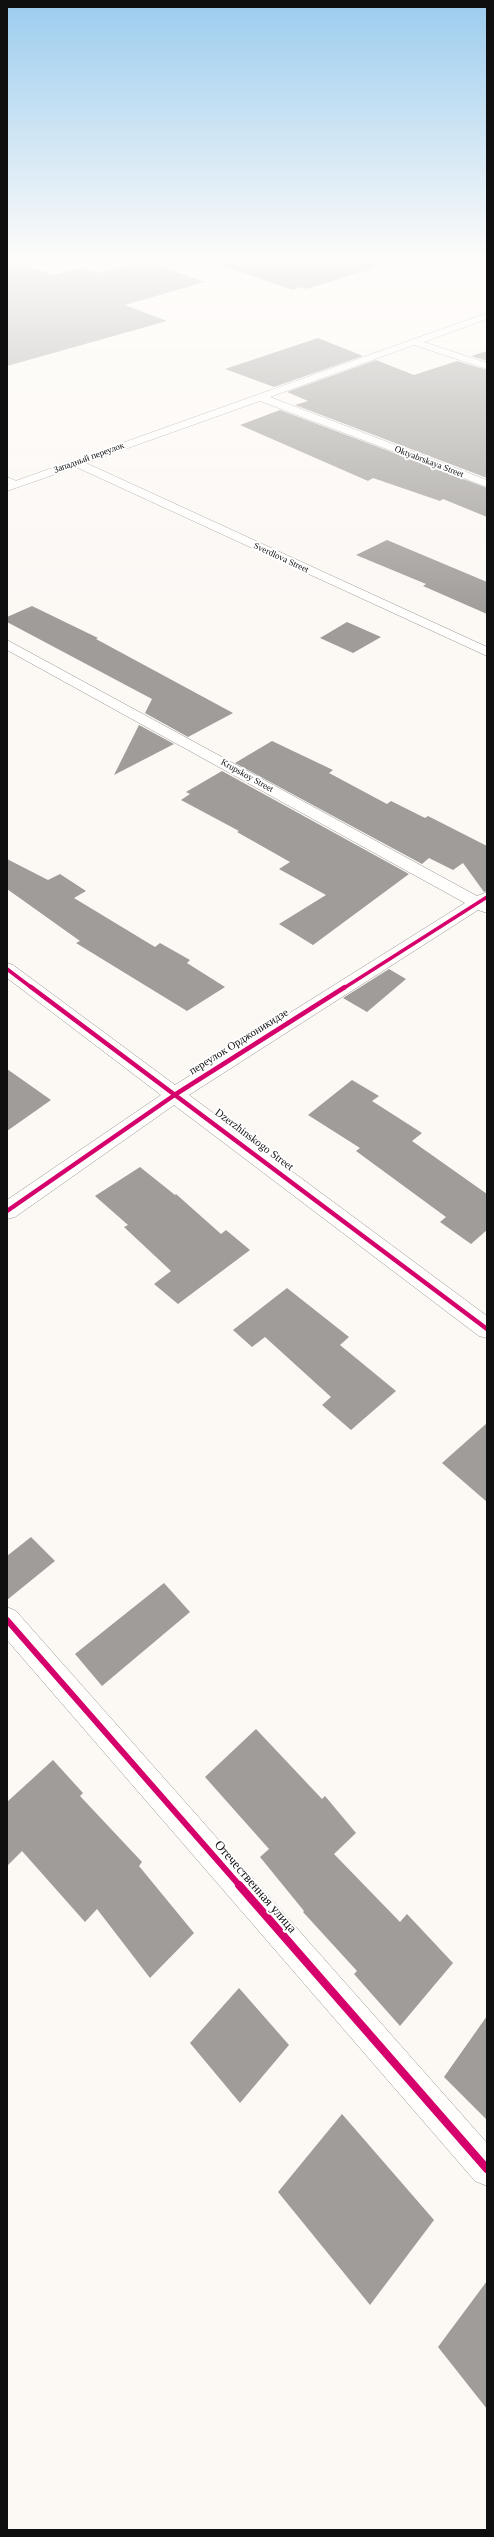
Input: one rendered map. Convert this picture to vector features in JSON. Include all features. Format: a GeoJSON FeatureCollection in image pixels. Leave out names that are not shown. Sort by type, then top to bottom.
{"type":"FeatureCollection","features":[{"type":"Feature","properties":{"kind":"street","name":"Западный переулок"},"geometry":{"type":"LineString","coordinates":[[10,484],[76,463],[309,379]]}},
{"type":"Feature","properties":{"kind":"street","name":"Oktyabrskaya Street"},"geometry":{"type":"LineString","coordinates":[[259,397],[487,484]]}},
{"type":"Feature","properties":{"kind":"street","name":"Sverdlova Street"},"geometry":{"type":"LineString","coordinates":[[76,463],[487,652]]}},
{"type":"Feature","properties":{"kind":"street","name":"Krupskoy Street"},"geometry":{"type":"LineString","coordinates":[[7,644],[484,903]]}},
{"type":"Feature","properties":{"kind":"street","name":"переулок Орджоникидзе"},"geometry":{"type":"LineString","coordinates":[[7,1211],[176,1094],[484,903]]}},
{"type":"Feature","properties":{"kind":"street","name":"Dzerzhinskogo Street"},"geometry":{"type":"LineString","coordinates":[[7,969],[176,1094],[487,1329]]}},
{"type":"Feature","properties":{"kind":"street","name":"Отечественная улица"},"geometry":{"type":"LineString","coordinates":[[7,1620],[487,2169]]}},
{"type":"Feature","properties":{"kind":"building"},"geometry":{"type":"Polygon","coordinates":[[[253,379],[296,379],[274,387],[253,379]]]}},
{"type":"Feature","properties":{"kind":"building"},"geometry":{"type":"Polygon","coordinates":[[[322,379],[487,379],[487,478],[295,405],[308,401],[287,392],[322,379]]]}},
{"type":"Feature","properties":{"kind":"building"},"geometry":{"type":"Polygon","coordinates":[[[280,410],[487,488],[487,517],[443,499],[440,501],[373,478],[368,481],[240,425],[280,410]]]}},
{"type":"Feature","properties":{"kind":"building"},"geometry":{"type":"Polygon","coordinates":[[[387,540],[487,582],[487,614],[423,586],[426,584],[356,555],[387,540]]]}},
{"type":"Feature","properties":{"kind":"building"},"geometry":{"type":"Polygon","coordinates":[[[32,606],[98,638],[96,639],[233,713],[188,737],[145,713],[152,699],[7,622],[7,617],[32,606]]]}},
{"type":"Feature","properties":{"kind":"building"},"geometry":{"type":"Polygon","coordinates":[[[347,622],[381,637],[353,653],[320,638],[347,622]]]}},
{"type":"Feature","properties":{"kind":"building"},"geometry":{"type":"Polygon","coordinates":[[[139,725],[174,744],[114,775],[139,725]]]}},
{"type":"Feature","properties":{"kind":"building"},"geometry":{"type":"Polygon","coordinates":[[[272,741],[333,770],[329,773],[387,804],[391,801],[425,818],[428,816],[487,846],[487,891],[484,892],[463,863],[453,870],[429,858],[422,864],[235,763],[272,741]]]}},
{"type":"Feature","properties":{"kind":"building"},"geometry":{"type":"Polygon","coordinates":[[[222,771],[409,874],[313,945],[279,924],[326,895],[279,869],[290,862],[237,832],[239,831],[181,800],[190,794],[186,792],[222,771]]]}},
{"type":"Feature","properties":{"kind":"building"},"geometry":{"type":"Polygon","coordinates":[[[7,859],[48,880],[60,874],[86,891],[74,898],[155,947],[160,943],[190,960],[187,963],[225,987],[187,1011],[76,943],[80,941],[7,889],[7,859]]]}},
{"type":"Feature","properties":{"kind":"building"},"geometry":{"type":"Polygon","coordinates":[[[389,969],[406,979],[367,1012],[343,998],[389,969]]]}},
{"type":"Feature","properties":{"kind":"building"},"geometry":{"type":"Polygon","coordinates":[[[7,1069],[51,1100],[7,1131],[7,1069]]]}},
{"type":"Feature","properties":{"kind":"building"},"geometry":{"type":"Polygon","coordinates":[[[352,1080],[379,1096],[372,1101],[422,1133],[412,1141],[487,1194],[487,1230],[471,1244],[440,1222],[446,1217],[356,1151],[360,1148],[308,1115],[352,1080]]]}},
{"type":"Feature","properties":{"kind":"building"},"geometry":{"type":"Polygon","coordinates":[[[140,1167],[175,1195],[176,1194],[221,1234],[226,1230],[250,1250],[178,1304],[154,1284],[171,1271],[124,1227],[128,1225],[95,1196],[140,1167]]]}},
{"type":"Feature","properties":{"kind":"building"},"geometry":{"type":"Polygon","coordinates":[[[287,1288],[349,1337],[340,1345],[396,1391],[351,1430],[322,1405],[331,1397],[265,1337],[252,1347],[233,1330],[287,1288]]]}},
{"type":"Feature","properties":{"kind":"building"},"geometry":{"type":"Polygon","coordinates":[[[487,1423],[487,1502],[442,1463],[487,1423]]]}},
{"type":"Feature","properties":{"kind":"building"},"geometry":{"type":"Polygon","coordinates":[[[31,1537],[55,1561],[7,1600],[7,1556],[31,1537]]]}},
{"type":"Feature","properties":{"kind":"building"},"geometry":{"type":"Polygon","coordinates":[[[164,1583],[190,1612],[102,1686],[75,1654],[164,1583]]]}},
{"type":"Feature","properties":{"kind":"building"},"geometry":{"type":"Polygon","coordinates":[[[256,1729],[322,1799],[325,1796],[356,1833],[334,1854],[400,1922],[407,1914],[453,1963],[400,2026],[354,1974],[357,1971],[303,1912],[304,1911],[260,1857],[269,1849],[205,1777],[256,1729]]]}},
{"type":"Feature","properties":{"kind":"building"},"geometry":{"type":"Polygon","coordinates":[[[53,1760],[83,1793],[80,1796],[142,1862],[139,1866],[194,1933],[150,1978],[97,1909],[85,1922],[22,1851],[7,1866],[7,1802],[53,1760]]]}},
{"type":"Feature","properties":{"kind":"building"},"geometry":{"type":"Polygon","coordinates":[[[239,1988],[289,2045],[240,2103],[190,2043],[239,1988]]]}},
{"type":"Feature","properties":{"kind":"building"},"geometry":{"type":"Polygon","coordinates":[[[487,2016],[487,2120],[444,2077],[487,2016]]]}},
{"type":"Feature","properties":{"kind":"building"},"geometry":{"type":"Polygon","coordinates":[[[342,2114],[434,2220],[370,2305],[278,2192],[342,2114]]]}},
{"type":"Feature","properties":{"kind":"building"},"geometry":{"type":"Polygon","coordinates":[[[487,2281],[487,2409],[438,2347],[487,2281]]]}},
{"type":"Feature","properties":{"kind":"cycle path"},"geometry":{"type":"LineString","coordinates":[[7,1211],[176,1094],[487,897]]}},
{"type":"Feature","properties":{"kind":"cycle path"},"geometry":{"type":"LineString","coordinates":[[7,969],[487,1329]]}},
{"type":"Feature","properties":{"kind":"cycle path"},"geometry":{"type":"LineString","coordinates":[[7,1620],[487,2169]]}}]}
